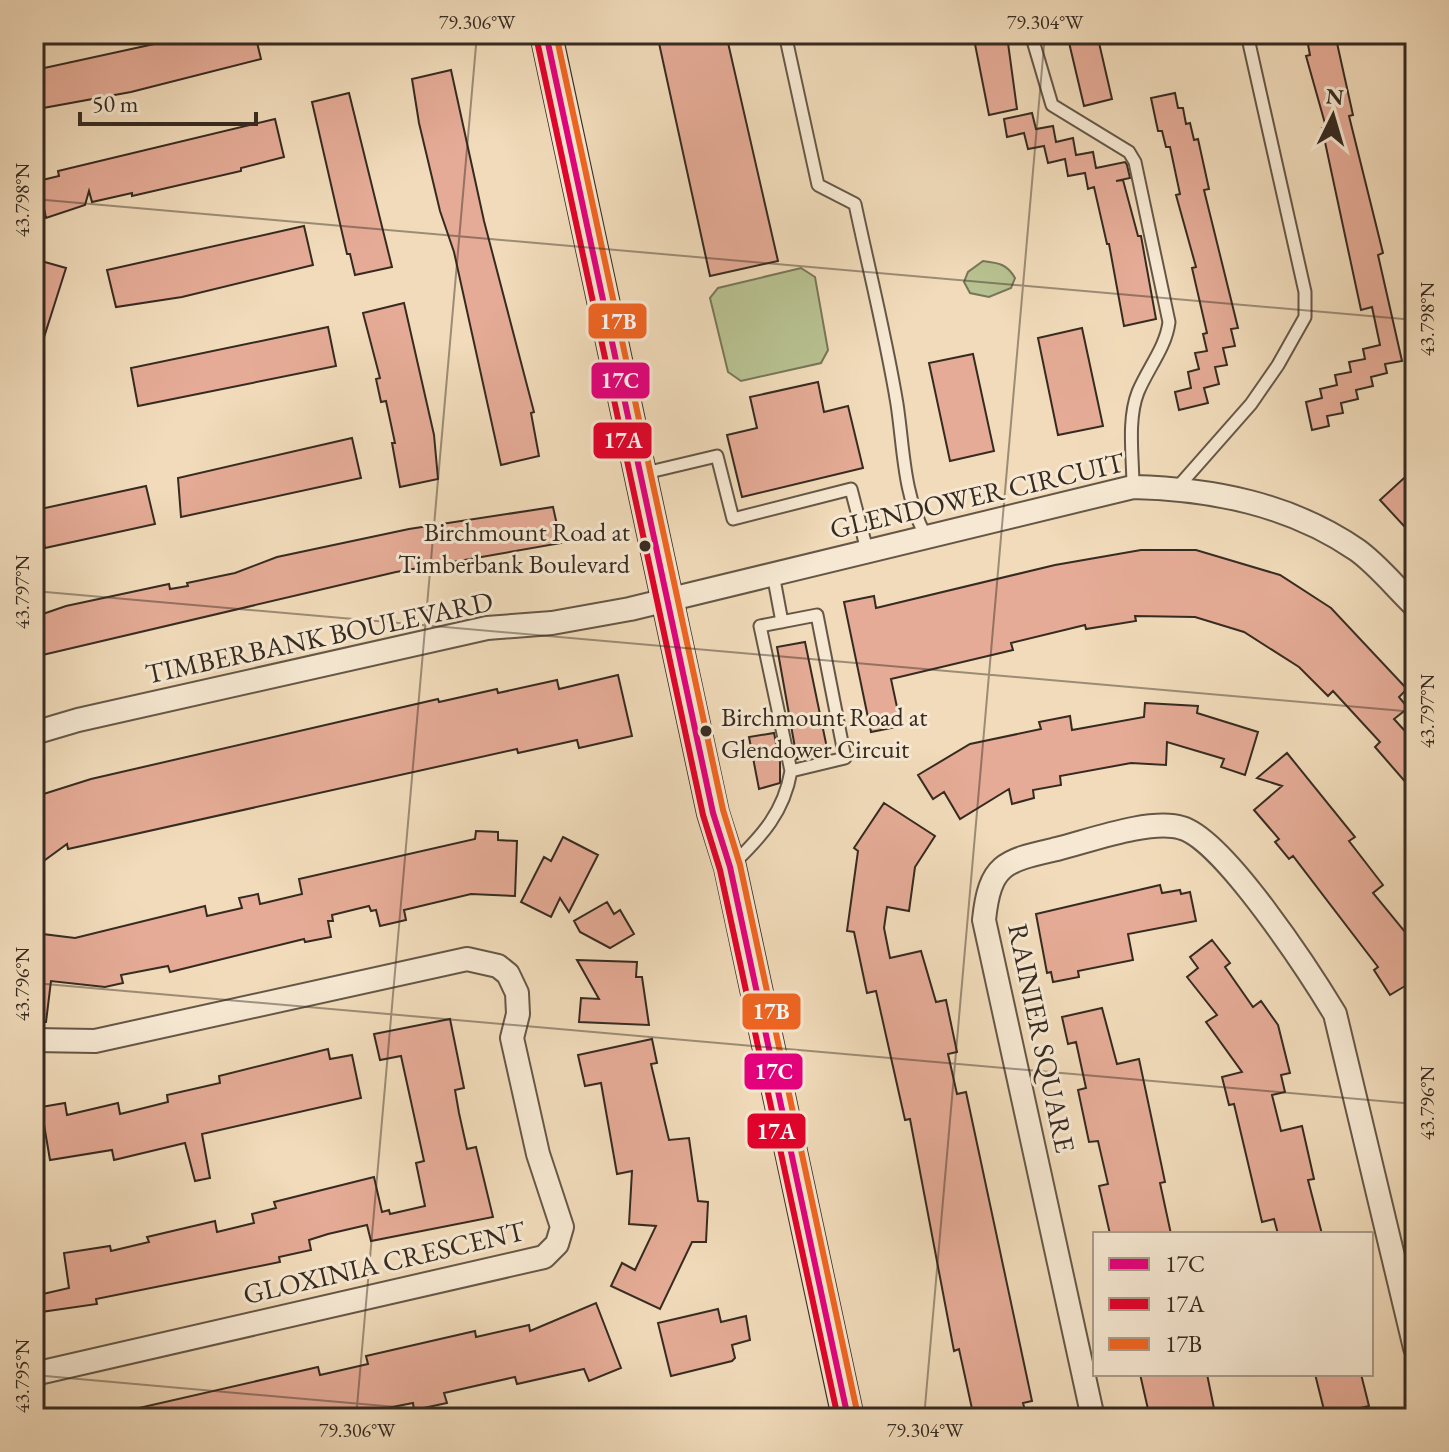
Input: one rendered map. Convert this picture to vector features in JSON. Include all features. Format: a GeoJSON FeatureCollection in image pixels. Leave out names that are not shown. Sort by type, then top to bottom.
{"type":"FeatureCollection","features":[{"type":"Feature","properties":{"kind":"main road"},"geometry":{"type":"LineString","coordinates":[[546,34],[666,600],[713,813],[730,867],[848,1418]]}},
{"type":"Feature","properties":{"kind":"street","name":"GLENDOWER CIRCUIT"},"geometry":{"type":"LineString","coordinates":[[666,600],[1133,487],[1177,488],[1265,505],[1319,527],[1359,552],[1415,606]]}},
{"type":"Feature","properties":{"kind":"street","name":"TIMBERBANK BOULEVARD"},"geometry":{"type":"LineString","coordinates":[[34,733],[78,720],[487,628],[552,623],[666,600]]}},
{"type":"Feature","properties":{"kind":"street","name":"RAINIER SQUARE"},"geometry":{"type":"LineString","coordinates":[[1093,1418],[984,920],[988,887],[996,874],[1017,858],[1147,828],[1182,827],[1217,852],[1308,969],[1335,1014],[1415,1348]]}},
{"type":"Feature","properties":{"kind":"street","name":"GLOXINIA CRESCENT"},"geometry":{"type":"LineString","coordinates":[[34,1040],[95,1041],[125,1036],[467,959],[498,966],[508,974],[517,993],[518,1014],[512,1038],[538,1154],[562,1227],[557,1244],[544,1257],[34,1374]]}},
{"type":"Feature","properties":{"kind":"lane"},"geometry":{"type":"LineString","coordinates":[[785,34],[818,185],[855,204],[897,403],[904,476],[911,507],[925,535]]}},
{"type":"Feature","properties":{"kind":"lane"},"geometry":{"type":"LineString","coordinates":[[1031,34],[1052,105],[1129,152],[1138,174],[1169,322],[1167,335],[1139,390],[1133,410],[1133,487]]}},
{"type":"Feature","properties":{"kind":"lane"},"geometry":{"type":"LineString","coordinates":[[1177,488],[1251,404],[1305,317],[1305,292],[1247,34]]}},
{"type":"Feature","properties":{"kind":"lane"},"geometry":{"type":"LineString","coordinates":[[639,475],[717,456],[733,519],[851,489],[867,550]]}},
{"type":"Feature","properties":{"kind":"lane"},"geometry":{"type":"LineString","coordinates":[[773,574],[782,622]]}},
{"type":"Feature","properties":{"kind":"lane"},"geometry":{"type":"LineString","coordinates":[[730,867],[766,832],[786,798],[791,771],[788,729],[776,671],[760,626],[817,615],[845,758],[791,771]]}},
{"type":"Feature","properties":{"kind":"lane"},"geometry":{"type":"LineString","coordinates":[[811,664],[826,662]]}},
{"type":"Feature","properties":{"kind":"lane"},"geometry":{"type":"LineString","coordinates":[[817,695],[832,692]]}},
{"type":"Feature","properties":{"kind":"lane"},"geometry":{"type":"LineString","coordinates":[[823,722],[837,719]]}},
{"type":"Feature","properties":{"kind":"green space"},"geometry":{"type":"Polygon","coordinates":[[[983,261],[1006,267],[1015,278],[1011,288],[989,297],[970,293],[964,282],[968,272],[983,261]]]}},
{"type":"Feature","properties":{"kind":"green space"},"geometry":{"type":"Polygon","coordinates":[[[801,268],[815,277],[828,350],[821,363],[741,381],[728,372],[710,298],[718,288],[801,268]]]}},
{"type":"Feature","properties":{"kind":"building"},"geometry":{"type":"Polygon","coordinates":[[[200,34],[255,34],[261,59],[131,92],[43,108],[35,70],[200,34]]]}},
{"type":"Feature","properties":{"kind":"building"},"geometry":{"type":"Polygon","coordinates":[[[657,34],[726,34],[778,261],[710,276],[657,34]]]}},
{"type":"Feature","properties":{"kind":"building"},"geometry":{"type":"Polygon","coordinates":[[[973,34],[1002,34],[1004,43],[1008,43],[1017,109],[989,115],[973,34]]]}},
{"type":"Feature","properties":{"kind":"building"},"geometry":{"type":"Polygon","coordinates":[[[1067,34],[1097,34],[1112,99],[1084,106],[1067,34]]]}},
{"type":"Feature","properties":{"kind":"building"},"geometry":{"type":"Polygon","coordinates":[[[1306,34],[1335,34],[1353,115],[1349,116],[1383,253],[1378,255],[1402,361],[1385,364],[1387,373],[1371,377],[1373,386],[1356,390],[1358,399],[1341,403],[1343,413],[1327,416],[1329,426],[1312,430],[1306,402],[1322,398],[1320,389],[1337,385],[1335,375],[1351,372],[1349,362],[1365,359],[1363,349],[1380,345],[1372,307],[1361,310],[1322,128],[1326,127],[1306,56],[1310,55],[1306,34]]]}},
{"type":"Feature","properties":{"kind":"building"},"geometry":{"type":"Polygon","coordinates":[[[451,70],[484,221],[534,412],[531,413],[539,456],[501,465],[454,252],[440,211],[419,123],[412,79],[451,70]]]}},
{"type":"Feature","properties":{"kind":"building"},"geometry":{"type":"Polygon","coordinates":[[[349,93],[392,267],[355,275],[350,254],[347,254],[312,102],[349,93]]]}},
{"type":"Feature","properties":{"kind":"building"},"geometry":{"type":"Polygon","coordinates":[[[1175,93],[1178,108],[1183,108],[1194,140],[1198,139],[1209,189],[1204,190],[1238,328],[1231,329],[1235,346],[1223,348],[1227,365],[1215,367],[1219,384],[1204,388],[1208,403],[1179,410],[1175,392],[1191,388],[1188,372],[1199,369],[1195,353],[1207,351],[1203,334],[1207,333],[1192,268],[1196,267],[1176,195],[1180,194],[1170,147],[1166,147],[1162,131],[1158,131],[1151,98],[1175,93]]]}},
{"type":"Feature","properties":{"kind":"building"},"geometry":{"type":"Polygon","coordinates":[[[1032,113],[1036,129],[1053,126],[1056,142],[1073,138],[1076,155],[1093,152],[1096,168],[1125,162],[1127,165],[1130,178],[1116,181],[1123,180],[1138,236],[1141,236],[1156,319],[1124,326],[1109,244],[1094,187],[1088,189],[1085,173],[1068,176],[1065,159],[1048,163],[1044,146],[1028,149],[1024,133],[1007,137],[1004,119],[1032,113]]]}},
{"type":"Feature","properties":{"kind":"building"},"geometry":{"type":"Polygon","coordinates":[[[275,119],[284,157],[241,168],[241,171],[132,196],[132,193],[92,202],[89,191],[85,205],[46,218],[38,181],[59,176],[58,171],[275,119]]]}},
{"type":"Feature","properties":{"kind":"building"},"geometry":{"type":"Polygon","coordinates":[[[304,226],[313,265],[182,297],[116,307],[107,270],[304,226]]]}},
{"type":"Feature","properties":{"kind":"building"},"geometry":{"type":"Polygon","coordinates":[[[34,259],[66,268],[39,353],[34,352],[34,259]]]}},
{"type":"Feature","properties":{"kind":"building"},"geometry":{"type":"Polygon","coordinates":[[[404,303],[434,435],[438,479],[400,487],[392,443],[395,443],[386,401],[381,402],[376,379],[380,378],[363,313],[404,303]]]}},
{"type":"Feature","properties":{"kind":"building"},"geometry":{"type":"Polygon","coordinates":[[[328,327],[336,366],[138,406],[131,368],[328,327]]]}},
{"type":"Feature","properties":{"kind":"building"},"geometry":{"type":"Polygon","coordinates":[[[1082,328],[1103,426],[1058,435],[1038,338],[1082,328]]]}},
{"type":"Feature","properties":{"kind":"building"},"geometry":{"type":"Polygon","coordinates":[[[973,354],[994,451],[950,461],[929,363],[973,354]]]}},
{"type":"Feature","properties":{"kind":"building"},"geometry":{"type":"Polygon","coordinates":[[[818,382],[824,412],[848,406],[863,468],[742,497],[727,435],[757,428],[750,397],[818,382]]]}},
{"type":"Feature","properties":{"kind":"building"},"geometry":{"type":"Polygon","coordinates":[[[352,438],[361,478],[181,517],[178,478],[352,438]]]}},
{"type":"Feature","properties":{"kind":"building"},"geometry":{"type":"Polygon","coordinates":[[[1415,468],[1415,538],[1380,500],[1415,468]]]}},
{"type":"Feature","properties":{"kind":"building"},"geometry":{"type":"Polygon","coordinates":[[[146,486],[155,524],[45,548],[36,510],[146,486]]]}},
{"type":"Feature","properties":{"kind":"building"},"geometry":{"type":"Polygon","coordinates":[[[553,507],[561,543],[396,572],[34,657],[34,617],[66,606],[169,584],[170,589],[188,586],[187,583],[235,573],[277,557],[409,529],[553,507]]]}},
{"type":"Feature","properties":{"kind":"building"},"geometry":{"type":"Polygon","coordinates":[[[1141,550],[1196,550],[1280,575],[1331,608],[1407,689],[1399,697],[1408,708],[1394,719],[1415,742],[1415,793],[1375,747],[1380,742],[1333,691],[1328,696],[1299,667],[1244,632],[1195,617],[1135,616],[1136,621],[1086,629],[1085,625],[1011,643],[1013,650],[891,679],[901,726],[871,732],[844,602],[874,596],[876,608],[1055,565],[1141,550]]]}},
{"type":"Feature","properties":{"kind":"building"},"geometry":{"type":"Polygon","coordinates":[[[805,642],[828,753],[797,759],[777,647],[805,642]]]}},
{"type":"Feature","properties":{"kind":"building"},"geometry":{"type":"Polygon","coordinates":[[[618,675],[632,736],[579,748],[577,740],[518,753],[517,749],[68,849],[67,844],[34,868],[34,797],[91,779],[438,699],[439,702],[497,689],[498,693],[557,680],[559,689],[618,675]]]}},
{"type":"Feature","properties":{"kind":"building"},"geometry":{"type":"Polygon","coordinates":[[[1145,703],[1198,706],[1197,713],[1258,732],[1245,775],[1221,767],[1224,759],[1167,742],[1166,765],[1131,763],[1060,776],[1061,785],[1033,790],[1034,798],[1012,804],[1009,789],[960,819],[944,792],[933,799],[918,775],[970,744],[1041,729],[1039,722],[1070,716],[1072,730],[1144,717],[1145,703]]]}},
{"type":"Feature","properties":{"kind":"building"},"geometry":{"type":"Polygon","coordinates":[[[774,733],[780,762],[780,783],[759,789],[749,737],[774,733]]]}},
{"type":"Feature","properties":{"kind":"building"},"geometry":{"type":"Polygon","coordinates":[[[1287,753],[1355,837],[1349,841],[1383,885],[1373,893],[1415,944],[1415,980],[1390,995],[1374,970],[1378,967],[1293,856],[1289,859],[1275,842],[1279,839],[1254,810],[1282,786],[1257,778],[1287,753]]]}},
{"type":"Feature","properties":{"kind":"building"},"geometry":{"type":"Polygon","coordinates":[[[884,803],[935,836],[915,867],[909,911],[887,907],[884,928],[890,958],[921,951],[936,1002],[946,1000],[957,1052],[948,1054],[957,1094],[966,1092],[1032,1401],[1023,1403],[1027,1418],[974,1418],[959,1349],[954,1351],[910,1119],[905,1120],[876,991],[867,993],[854,932],[847,931],[858,851],[854,848],[884,803]]]}},
{"type":"Feature","properties":{"kind":"building"},"geometry":{"type":"Polygon","coordinates":[[[476,831],[498,832],[498,840],[517,841],[515,896],[471,894],[404,910],[406,920],[380,926],[376,910],[371,911],[369,906],[332,915],[333,921],[328,921],[331,937],[305,942],[304,939],[170,972],[168,966],[121,975],[123,983],[105,987],[51,981],[46,1022],[34,1022],[34,933],[75,938],[205,906],[207,916],[242,908],[239,898],[258,894],[260,904],[302,894],[299,879],[475,839],[476,831]]]}},
{"type":"Feature","properties":{"kind":"building"},"geometry":{"type":"Polygon","coordinates":[[[563,837],[598,855],[569,912],[560,898],[551,917],[521,902],[544,857],[551,861],[563,837]]]}},
{"type":"Feature","properties":{"kind":"building"},"geometry":{"type":"Polygon","coordinates":[[[1160,885],[1162,893],[1190,892],[1196,921],[1128,934],[1133,960],[1078,971],[1079,977],[1053,982],[1051,972],[1047,973],[1036,914],[1160,885]]]}},
{"type":"Feature","properties":{"kind":"building"},"geometry":{"type":"Polygon","coordinates":[[[607,902],[614,914],[620,910],[634,934],[610,948],[580,932],[574,921],[607,902]]]}},
{"type":"Feature","properties":{"kind":"building"},"geometry":{"type":"Polygon","coordinates":[[[1212,940],[1230,963],[1225,967],[1253,1007],[1261,1001],[1278,1025],[1290,1073],[1281,1075],[1285,1092],[1272,1095],[1281,1131],[1302,1126],[1314,1179],[1308,1180],[1321,1232],[1277,1232],[1274,1219],[1262,1222],[1234,1104],[1229,1105],[1222,1077],[1242,1072],[1206,1022],[1217,1015],[1187,977],[1198,968],[1190,957],[1212,940]]]}},
{"type":"Feature","properties":{"kind":"building"},"geometry":{"type":"Polygon","coordinates":[[[577,960],[637,962],[636,977],[642,977],[649,1025],[579,1022],[581,998],[599,999],[577,960]]]}},
{"type":"Feature","properties":{"kind":"building"},"geometry":{"type":"Polygon","coordinates":[[[1102,1008],[1117,1064],[1139,1059],[1165,1182],[1160,1183],[1171,1232],[1110,1232],[1099,1186],[1108,1184],[1098,1141],[1089,1142],[1078,1090],[1086,1088],[1076,1042],[1068,1044],[1062,1017],[1102,1008]]]}},
{"type":"Feature","properties":{"kind":"building"},"geometry":{"type":"Polygon","coordinates":[[[450,1019],[464,1088],[455,1090],[459,1113],[467,1149],[476,1147],[493,1217],[371,1241],[367,1225],[309,1240],[311,1250],[279,1257],[280,1262],[96,1299],[97,1304],[34,1313],[34,1296],[69,1288],[64,1253],[110,1246],[111,1251],[149,1242],[147,1237],[215,1221],[217,1232],[254,1223],[252,1214],[276,1208],[274,1202],[374,1177],[382,1212],[389,1210],[390,1214],[425,1206],[416,1163],[424,1161],[401,1056],[380,1060],[374,1034],[450,1019]]]}},
{"type":"Feature","properties":{"kind":"building"},"geometry":{"type":"Polygon","coordinates":[[[652,1039],[657,1063],[651,1064],[669,1140],[689,1138],[698,1201],[708,1202],[706,1242],[692,1242],[660,1309],[611,1286],[622,1263],[635,1270],[656,1226],[629,1224],[632,1171],[617,1174],[601,1083],[585,1086],[578,1055],[652,1039]]]}},
{"type":"Feature","properties":{"kind":"building"},"geometry":{"type":"Polygon","coordinates":[[[328,1049],[330,1059],[352,1055],[361,1098],[202,1134],[210,1178],[195,1181],[185,1143],[114,1160],[112,1150],[50,1160],[41,1107],[65,1103],[67,1115],[118,1103],[120,1114],[168,1102],[167,1095],[220,1083],[219,1076],[328,1049]]]}},
{"type":"Feature","properties":{"kind":"building"},"geometry":{"type":"Polygon","coordinates":[[[596,1303],[621,1368],[589,1381],[584,1369],[517,1384],[515,1377],[444,1393],[447,1403],[414,1410],[413,1403],[336,1418],[131,1418],[130,1410],[318,1367],[320,1375],[368,1364],[366,1356],[475,1331],[476,1337],[529,1325],[530,1331],[596,1303]]]}},
{"type":"Feature","properties":{"kind":"building"},"geometry":{"type":"Polygon","coordinates":[[[718,1309],[721,1322],[746,1316],[750,1340],[732,1345],[735,1358],[732,1361],[671,1376],[658,1323],[718,1309]]]}},
{"type":"Feature","properties":{"kind":"building"},"geometry":{"type":"Polygon","coordinates":[[[1140,1376],[1207,1376],[1216,1418],[1150,1418],[1140,1376]]]}},
{"type":"Feature","properties":{"kind":"building"},"geometry":{"type":"Polygon","coordinates":[[[1316,1376],[1362,1376],[1369,1406],[1360,1408],[1362,1418],[1326,1418],[1316,1376]]]}},
{"type":"Feature","properties":{"kind":"transit line","name":"17C"},"geometry":{"type":"LineString","coordinates":[[546,34],[713,813],[730,867],[848,1418]]}},
{"type":"Feature","properties":{"kind":"transit line","name":"17B"},"geometry":{"type":"LineString","coordinates":[[556,34],[723,810],[740,865],[858,1416]]}},
{"type":"Feature","properties":{"kind":"transit line","name":"17A"},"geometry":{"type":"LineString","coordinates":[[536,36],[703,815],[720,870],[838,1418]]}},
{"type":"Feature","properties":{"kind":"place","name":"Birchmount Road at Timberbank Boulevard"},"geometry":{"type":"Point","coordinates":[645,546]}},
{"type":"Feature","properties":{"kind":"place","name":"Birchmount Road at Glendower Circuit"},"geometry":{"type":"Point","coordinates":[706,731]}}]}
